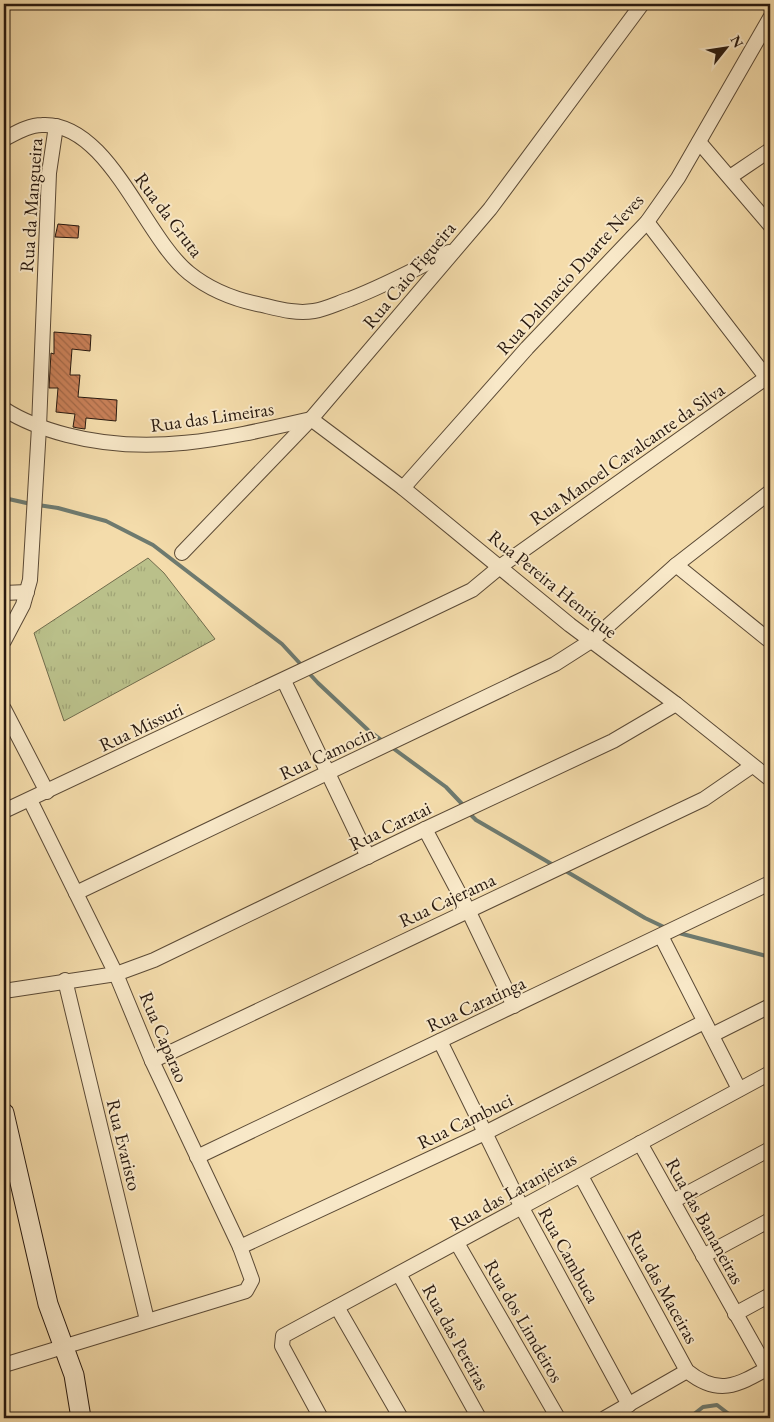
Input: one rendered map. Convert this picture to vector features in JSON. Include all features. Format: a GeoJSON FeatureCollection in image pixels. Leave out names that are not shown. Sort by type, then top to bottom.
{"type":"FeatureCollection","features":[{"type":"Feature","properties":{"kind":"street","name":"Rua Caio Figueira"},"geometry":{"type":"LineString","coordinates":[[182,553],[311,419],[490,209],[642,4]]}},
{"type":"Feature","properties":{"kind":"street","name":"Rua Dalmacio Duarte Neves"},"geometry":{"type":"LineString","coordinates":[[403,488],[527,348],[647,222],[678,178],[770,18]]}},
{"type":"Feature","properties":{"kind":"street","name":"Rua da Gruta"},"geometry":{"type":"LineString","coordinates":[[4,139],[34,126],[56,126],[78,134],[106,161],[169,250],[188,273],[226,295],[251,303],[290,311],[313,311],[327,308],[392,282],[456,248]]}},
{"type":"Feature","properties":{"kind":"street","name":"Rua da Mangueira"},"geometry":{"type":"LineString","coordinates":[[4,641],[15,623],[28,592],[39,427],[49,172],[56,126]]}},
{"type":"Feature","properties":{"kind":"street"},"geometry":{"type":"LineString","coordinates":[[698,142],[730,177],[770,226]]}},
{"type":"Feature","properties":{"kind":"street"},"geometry":{"type":"LineString","coordinates":[[730,177],[770,150]]}},
{"type":"Feature","properties":{"kind":"street"},"geometry":{"type":"LineString","coordinates":[[647,222],[769,378]]}},
{"type":"Feature","properties":{"kind":"street","name":"Rua Manoel Cavalcante da Silva"},"geometry":{"type":"LineString","coordinates":[[289,678],[472,590],[501,566],[769,378]]}},
{"type":"Feature","properties":{"kind":"street","name":"Rua das Limeiras"},"geometry":{"type":"LineString","coordinates":[[4,410],[39,427],[78,438],[124,446],[167,446],[252,433],[311,419]]}},
{"type":"Feature","properties":{"kind":"street","name":"Rua Pereira Henrique"},"geometry":{"type":"LineString","coordinates":[[311,419],[403,488],[591,641],[676,704],[770,779]]}},
{"type":"Feature","properties":{"kind":"street","name":"Rua Camocin"},"geometry":{"type":"LineString","coordinates":[[76,893],[555,664],[591,641],[676,565],[770,492]]}},
{"type":"Feature","properties":{"kind":"street"},"geometry":{"type":"LineString","coordinates":[[676,565],[770,641]]}},
{"type":"Feature","properties":{"kind":"street"},"geometry":{"type":"LineString","coordinates":[[4,593],[28,592]]}},
{"type":"Feature","properties":{"kind":"street"},"geometry":{"type":"LineString","coordinates":[[289,678],[327,774],[368,857]]}},
{"type":"Feature","properties":{"kind":"street","name":"Rua Missuri"},"geometry":{"type":"LineString","coordinates":[[4,811],[289,678]]}},
{"type":"Feature","properties":{"kind":"street","name":"Rua Caratai"},"geometry":{"type":"LineString","coordinates":[[4,991],[65,980],[116,974],[154,960],[425,829],[613,741],[676,704]]}},
{"type":"Feature","properties":{"kind":"street"},"geometry":{"type":"LineString","coordinates":[[4,709],[47,792]]}},
{"type":"Feature","properties":{"kind":"street","name":"Rua Cajerama"},"geometry":{"type":"LineString","coordinates":[[152,1061],[704,799],[752,766]]}},
{"type":"Feature","properties":{"kind":"street","name":"Rua Caparao"},"geometry":{"type":"LineString","coordinates":[[30,800],[116,974],[152,1061],[252,1275],[250,1285],[246,1291],[147,1320]]}},
{"type":"Feature","properties":{"kind":"street"},"geometry":{"type":"LineString","coordinates":[[425,829],[468,910],[514,1006]]}},
{"type":"Feature","properties":{"kind":"street","name":"Rua Caratinga"},"geometry":{"type":"LineString","coordinates":[[197,1157],[770,883]]}},
{"type":"Feature","properties":{"kind":"street"},"geometry":{"type":"LineString","coordinates":[[662,935],[739,1089]]}},
{"type":"Feature","properties":{"kind":"street","name":"Rua Evaristo"},"geometry":{"type":"LineString","coordinates":[[65,980],[147,1320]]}},
{"type":"Feature","properties":{"kind":"street"},"geometry":{"type":"LineString","coordinates":[[712,1035],[770,1006]]}},
{"type":"Feature","properties":{"kind":"street","name":"Rua Cambuci"},"geometry":{"type":"LineString","coordinates":[[240,1247],[485,1133],[704,1022]]}},
{"type":"Feature","properties":{"kind":"street","name":"Rua Cambuca"},"geometry":{"type":"LineString","coordinates":[[440,1041],[522,1208],[629,1404]]}},
{"type":"Feature","properties":{"kind":"street","name":"Rua das Laranjeiras"},"geometry":{"type":"LineString","coordinates":[[321,1418],[282,1346],[281,1340],[287,1332],[400,1274],[770,1072]]}},
{"type":"Feature","properties":{"kind":"street"},"geometry":{"type":"LineString","coordinates":[[4,1113],[48,1304],[74,1375],[81,1418]]}},
{"type":"Feature","properties":{"kind":"street","name":"Rua das Bananeiras"},"geometry":{"type":"LineString","coordinates":[[640,1143],[735,1314],[768,1368]]}},
{"type":"Feature","properties":{"kind":"street"},"geometry":{"type":"LineString","coordinates":[[672,1201],[770,1148]]}},
{"type":"Feature","properties":{"kind":"street","name":"Rua das Maceiras"},"geometry":{"type":"LineString","coordinates":[[581,1176],[687,1371],[708,1384],[721,1387],[735,1386],[768,1368]]}},
{"type":"Feature","properties":{"kind":"street"},"geometry":{"type":"LineString","coordinates":[[703,1256],[770,1220]]}},
{"type":"Feature","properties":{"kind":"street","name":"Rua dos Limdeiros"},"geometry":{"type":"LineString","coordinates":[[457,1243],[558,1418]]}},
{"type":"Feature","properties":{"kind":"street","name":"Rua das Pereiras"},"geometry":{"type":"LineString","coordinates":[[400,1274],[480,1418]]}},
{"type":"Feature","properties":{"kind":"street"},"geometry":{"type":"LineString","coordinates":[[735,1314],[770,1295]]}},
{"type":"Feature","properties":{"kind":"street"},"geometry":{"type":"LineString","coordinates":[[338,1307],[401,1418]]}},
{"type":"Feature","properties":{"kind":"street"},"geometry":{"type":"LineString","coordinates":[[4,1365],[147,1320]]}},
{"type":"Feature","properties":{"kind":"street"},"geometry":{"type":"LineString","coordinates":[[609,1417],[687,1371]]}},
{"type":"Feature","properties":{"kind":"green space"},"geometry":{"type":"Polygon","coordinates":[[[148,558],[164,573],[215,639],[64,721],[34,633],[148,558]]]}},
{"type":"Feature","properties":{"kind":"building"},"geometry":{"type":"Polygon","coordinates":[[[58,224],[79,226],[78,238],[55,237],[58,224]]]}},
{"type":"Feature","properties":{"kind":"building"},"geometry":{"type":"Polygon","coordinates":[[[54,332],[91,335],[90,351],[72,349],[70,375],[80,375],[78,397],[117,400],[116,421],[86,418],[85,429],[78,428],[73,427],[75,414],[56,412],[58,388],[49,388],[51,353],[54,354],[54,332]]]}},
{"type":"Feature","properties":{"kind":"waterway"},"geometry":{"type":"LineString","coordinates":[[4,498],[31,504]]}},
{"type":"Feature","properties":{"kind":"waterway"},"geometry":{"type":"LineString","coordinates":[[38,505],[58,508],[106,521],[153,545],[282,644],[318,683],[368,730],[384,742]]}},
{"type":"Feature","properties":{"kind":"waterway"},"geometry":{"type":"LineString","coordinates":[[390,746],[446,787],[464,806]]}},
{"type":"Feature","properties":{"kind":"waterway"},"geometry":{"type":"LineString","coordinates":[[468,812],[476,820],[555,866]]}},
{"type":"Feature","properties":{"kind":"waterway"},"geometry":{"type":"LineString","coordinates":[[564,870],[645,918],[666,928]]}},
{"type":"Feature","properties":{"kind":"waterway"},"geometry":{"type":"LineString","coordinates":[[675,932],[770,957]]}},
{"type":"Feature","properties":{"kind":"waterway"},"geometry":{"type":"LineString","coordinates":[[689,1418],[703,1407],[717,1405],[734,1418]]}}]}
